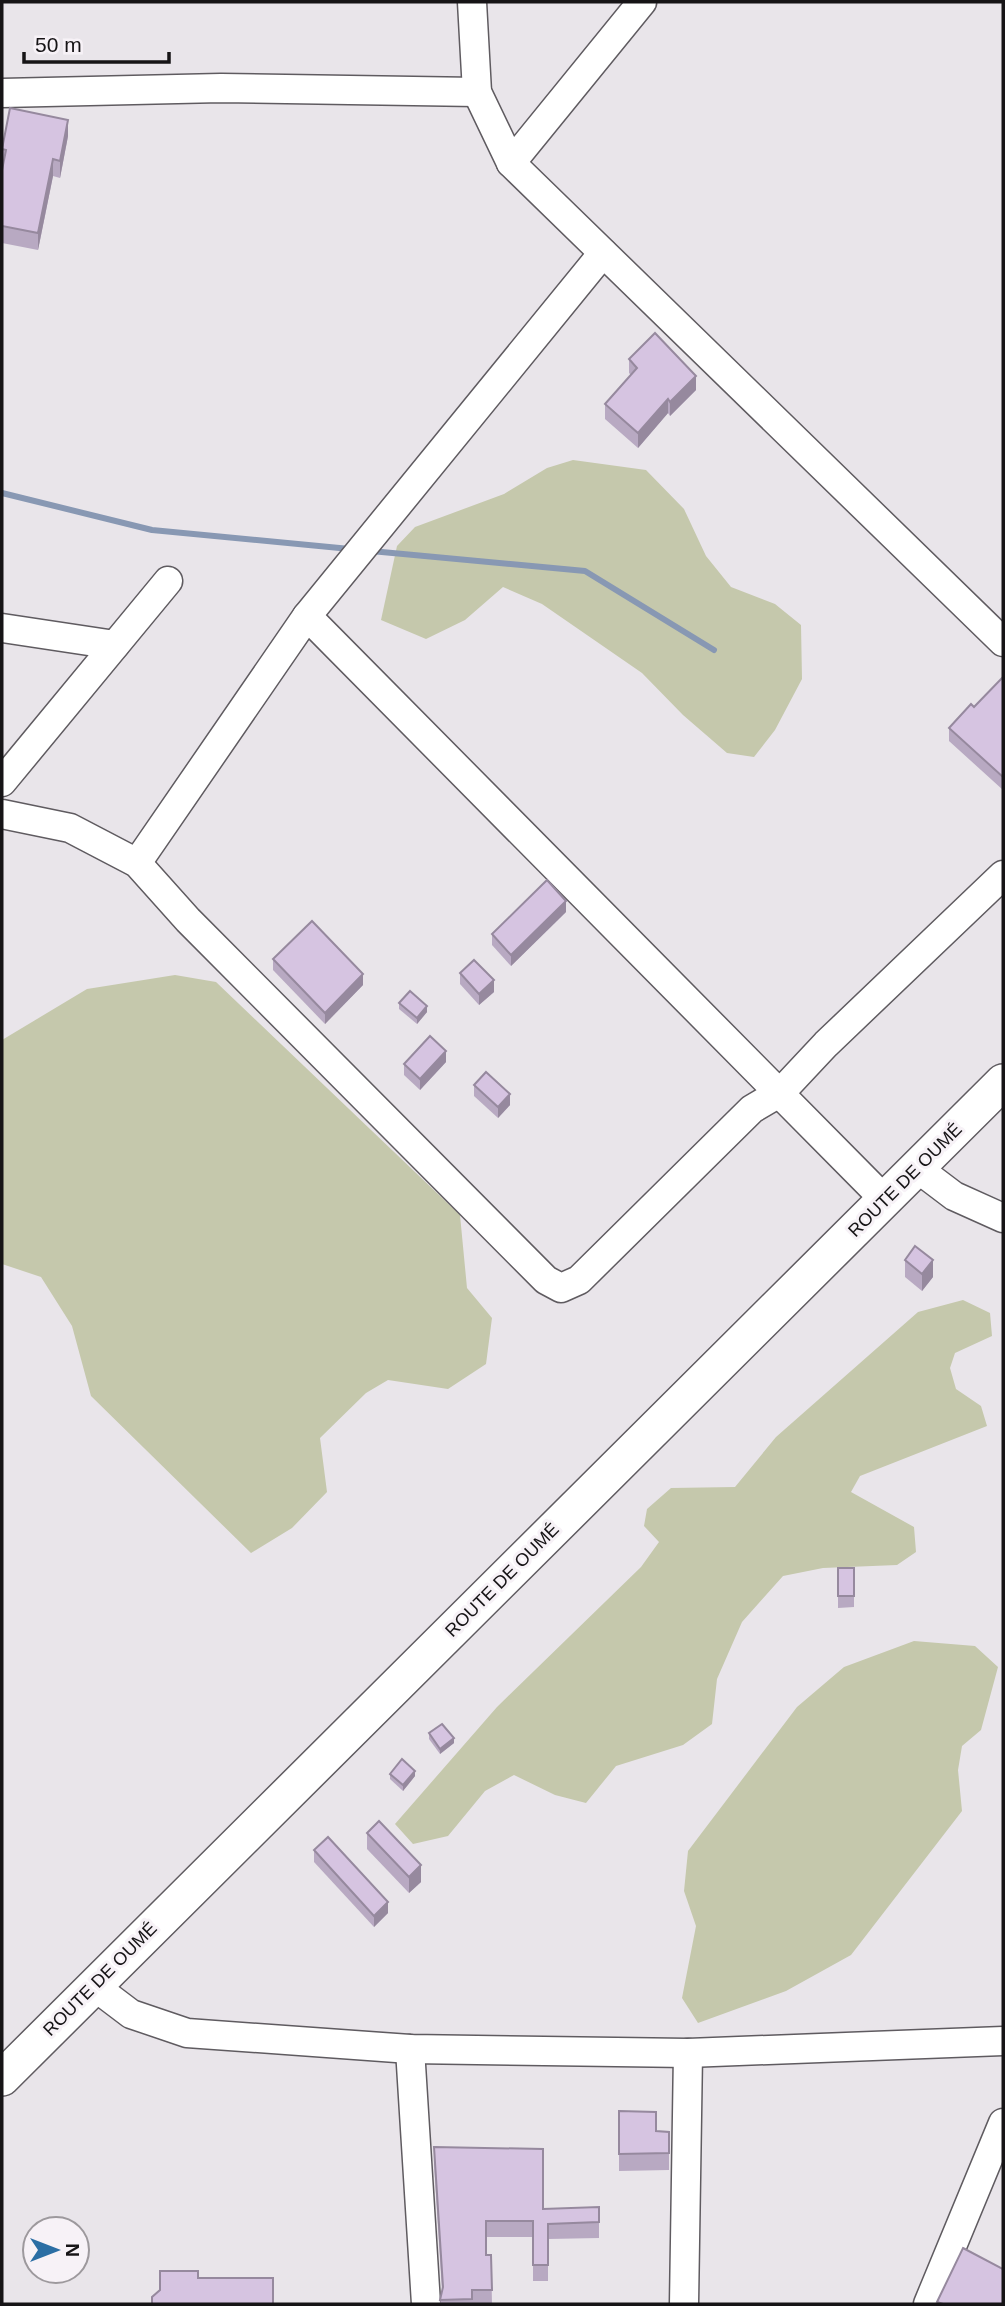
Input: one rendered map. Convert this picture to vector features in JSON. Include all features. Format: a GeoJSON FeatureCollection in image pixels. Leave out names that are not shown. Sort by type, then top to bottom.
{"type":"FeatureCollection","features":[{"type":"Feature","properties":{"kind":"main road","name":"ROUTE DE OUMÉ"},"geometry":{"type":"LineString","coordinates":[[2,2078],[1003,1082]]}},
{"type":"Feature","properties":{"kind":"street"},"geometry":{"type":"LineString","coordinates":[[472,2],[477,92],[511,163],[1003,642]]}},
{"type":"Feature","properties":{"kind":"street"},"geometry":{"type":"LineString","coordinates":[[511,163],[642,2]]}},
{"type":"Feature","properties":{"kind":"street"},"geometry":{"type":"LineString","coordinates":[[2,93],[208,88],[477,92]]}},
{"type":"Feature","properties":{"kind":"street"},"geometry":{"type":"LineString","coordinates":[[137,863],[307,615],[603,253]]}},
{"type":"Feature","properties":{"kind":"street"},"geometry":{"type":"LineString","coordinates":[[2,782],[168,581]]}},
{"type":"Feature","properties":{"kind":"street"},"geometry":{"type":"LineString","coordinates":[[307,615],[885,1200]]}},
{"type":"Feature","properties":{"kind":"street"},"geometry":{"type":"LineString","coordinates":[[2,629],[116,645]]}},
{"type":"Feature","properties":{"kind":"street"},"geometry":{"type":"LineString","coordinates":[[2,814],[70,828],[137,863],[188,920],[546,1280],[561,1288],[579,1280],[752,1109],[781,1092],[826,1044],[1003,875]]}},
{"type":"Feature","properties":{"kind":"street"},"geometry":{"type":"LineString","coordinates":[[917,1168],[954,1196],[1003,1217]]}},
{"type":"Feature","properties":{"kind":"street"},"geometry":{"type":"LineString","coordinates":[[94,1986],[131,2014],[187,2033],[410,2049],[688,2053],[1003,2041]]}},
{"type":"Feature","properties":{"kind":"street"},"geometry":{"type":"LineString","coordinates":[[410,2049],[426,2304]]}},
{"type":"Feature","properties":{"kind":"street"},"geometry":{"type":"LineString","coordinates":[[684,2304],[688,2053]]}},
{"type":"Feature","properties":{"kind":"street"},"geometry":{"type":"LineString","coordinates":[[928,2304],[1003,2123]]}},
{"type":"Feature","properties":{"kind":"green space"},"geometry":{"type":"Polygon","coordinates":[[[573,460],[646,470],[684,509],[706,556],[731,587],[775,604],[801,625],[802,679],[775,730],[754,757],[727,753],[683,715],[642,673],[542,604],[503,587],[465,620],[426,639],[381,620],[397,546],[415,527],[504,494],[547,468],[573,460]]]}},
{"type":"Feature","properties":{"kind":"green space"},"geometry":{"type":"Polygon","coordinates":[[[175,975],[216,982],[460,1215],[467,1288],[492,1318],[486,1364],[448,1389],[388,1380],[366,1393],[320,1438],[327,1492],[292,1528],[251,1553],[91,1396],[72,1326],[41,1277],[2,1264],[2,1040],[87,989],[175,975]]]}},
{"type":"Feature","properties":{"kind":"green space"},"geometry":{"type":"Polygon","coordinates":[[[963,1300],[990,1313],[992,1336],[955,1353],[950,1368],[956,1389],[981,1406],[987,1426],[860,1476],[851,1492],[914,1527],[916,1552],[897,1565],[823,1568],[783,1576],[742,1622],[717,1679],[712,1724],[683,1745],[616,1766],[586,1803],[555,1795],[514,1775],[485,1791],[448,1836],[413,1844],[395,1824],[497,1707],[641,1567],[659,1542],[644,1526],[647,1509],[671,1488],[735,1487],[776,1437],[918,1312],[963,1300]]]}},
{"type":"Feature","properties":{"kind":"green space"},"geometry":{"type":"Polygon","coordinates":[[[914,1641],[975,1646],[998,1667],[981,1730],[962,1746],[958,1770],[962,1811],[851,1955],[786,1991],[698,2023],[682,1998],[696,1926],[684,1891],[688,1851],[797,1707],[844,1667],[914,1641]]]}},
{"type":"Feature","properties":{"kind":"building"},"geometry":{"type":"Polygon","coordinates":[[[10,108],[68,120],[60,161],[53,159],[38,233],[2,226],[2,170],[6,150],[2,149],[10,108]]]}},
{"type":"Feature","properties":{"kind":"building"},"geometry":{"type":"Polygon","coordinates":[[[655,333],[696,376],[670,402],[668,399],[638,433],[605,404],[637,368],[629,359],[655,333]]]}},
{"type":"Feature","properties":{"kind":"building"},"geometry":{"type":"Polygon","coordinates":[[[1003,677],[1003,777],[949,728],[971,704],[974,707],[1003,677]]]}},
{"type":"Feature","properties":{"kind":"building"},"geometry":{"type":"Polygon","coordinates":[[[547,880],[566,901],[511,955],[492,934],[547,880]]]}},
{"type":"Feature","properties":{"kind":"building"},"geometry":{"type":"Polygon","coordinates":[[[312,921],[363,974],[325,1013],[273,959],[312,921]]]}},
{"type":"Feature","properties":{"kind":"building"},"geometry":{"type":"Polygon","coordinates":[[[474,960],[494,980],[479,994],[460,973],[474,960]]]}},
{"type":"Feature","properties":{"kind":"building"},"geometry":{"type":"Polygon","coordinates":[[[410,991],[427,1006],[417,1018],[399,1003],[410,991]]]}},
{"type":"Feature","properties":{"kind":"building"},"geometry":{"type":"Polygon","coordinates":[[[430,1036],[446,1051],[420,1079],[404,1064],[430,1036]]]}},
{"type":"Feature","properties":{"kind":"building"},"geometry":{"type":"Polygon","coordinates":[[[486,1072],[510,1094],[498,1107],[474,1085],[486,1072]]]}},
{"type":"Feature","properties":{"kind":"building"},"geometry":{"type":"Polygon","coordinates":[[[915,1246],[933,1260],[922,1274],[905,1260],[915,1246]]]}},
{"type":"Feature","properties":{"kind":"building"},"geometry":{"type":"Polygon","coordinates":[[[838,1568],[854,1568],[854,1596],[838,1596],[838,1568]]]}},
{"type":"Feature","properties":{"kind":"building"},"geometry":{"type":"Polygon","coordinates":[[[442,1724],[454,1738],[440,1749],[429,1733],[442,1724]]]}},
{"type":"Feature","properties":{"kind":"building"},"geometry":{"type":"Polygon","coordinates":[[[402,1759],[415,1771],[403,1785],[390,1774],[402,1759]]]}},
{"type":"Feature","properties":{"kind":"building"},"geometry":{"type":"Polygon","coordinates":[[[379,1821],[421,1865],[409,1877],[367,1833],[379,1821]]]}},
{"type":"Feature","properties":{"kind":"building"},"geometry":{"type":"Polygon","coordinates":[[[328,1837],[388,1902],[374,1916],[314,1850],[328,1837]]]}},
{"type":"Feature","properties":{"kind":"building"},"geometry":{"type":"Polygon","coordinates":[[[619,2111],[656,2112],[656,2131],[669,2132],[669,2153],[619,2154],[619,2111]]]}},
{"type":"Feature","properties":{"kind":"building"},"geometry":{"type":"Polygon","coordinates":[[[434,2147],[543,2149],[543,2209],[599,2207],[599,2222],[548,2224],[548,2265],[533,2265],[533,2221],[486,2221],[486,2255],[491,2255],[492,2290],[472,2290],[472,2299],[440,2300],[443,2287],[434,2147]]]}},
{"type":"Feature","properties":{"kind":"building"},"geometry":{"type":"Polygon","coordinates":[[[963,2248],[1003,2269],[1003,2304],[937,2302],[963,2248]]]}},
{"type":"Feature","properties":{"kind":"building"},"geometry":{"type":"Polygon","coordinates":[[[160,2271],[198,2271],[198,2278],[273,2278],[273,2304],[152,2304],[152,2297],[160,2290],[160,2271]]]}},
{"type":"Feature","properties":{"kind":"waterway"},"geometry":{"type":"LineString","coordinates":[[2,493],[152,530],[350,549]]}},
{"type":"Feature","properties":{"kind":"waterway"},"geometry":{"type":"LineString","coordinates":[[371,551],[585,571],[714,650]]}}]}
